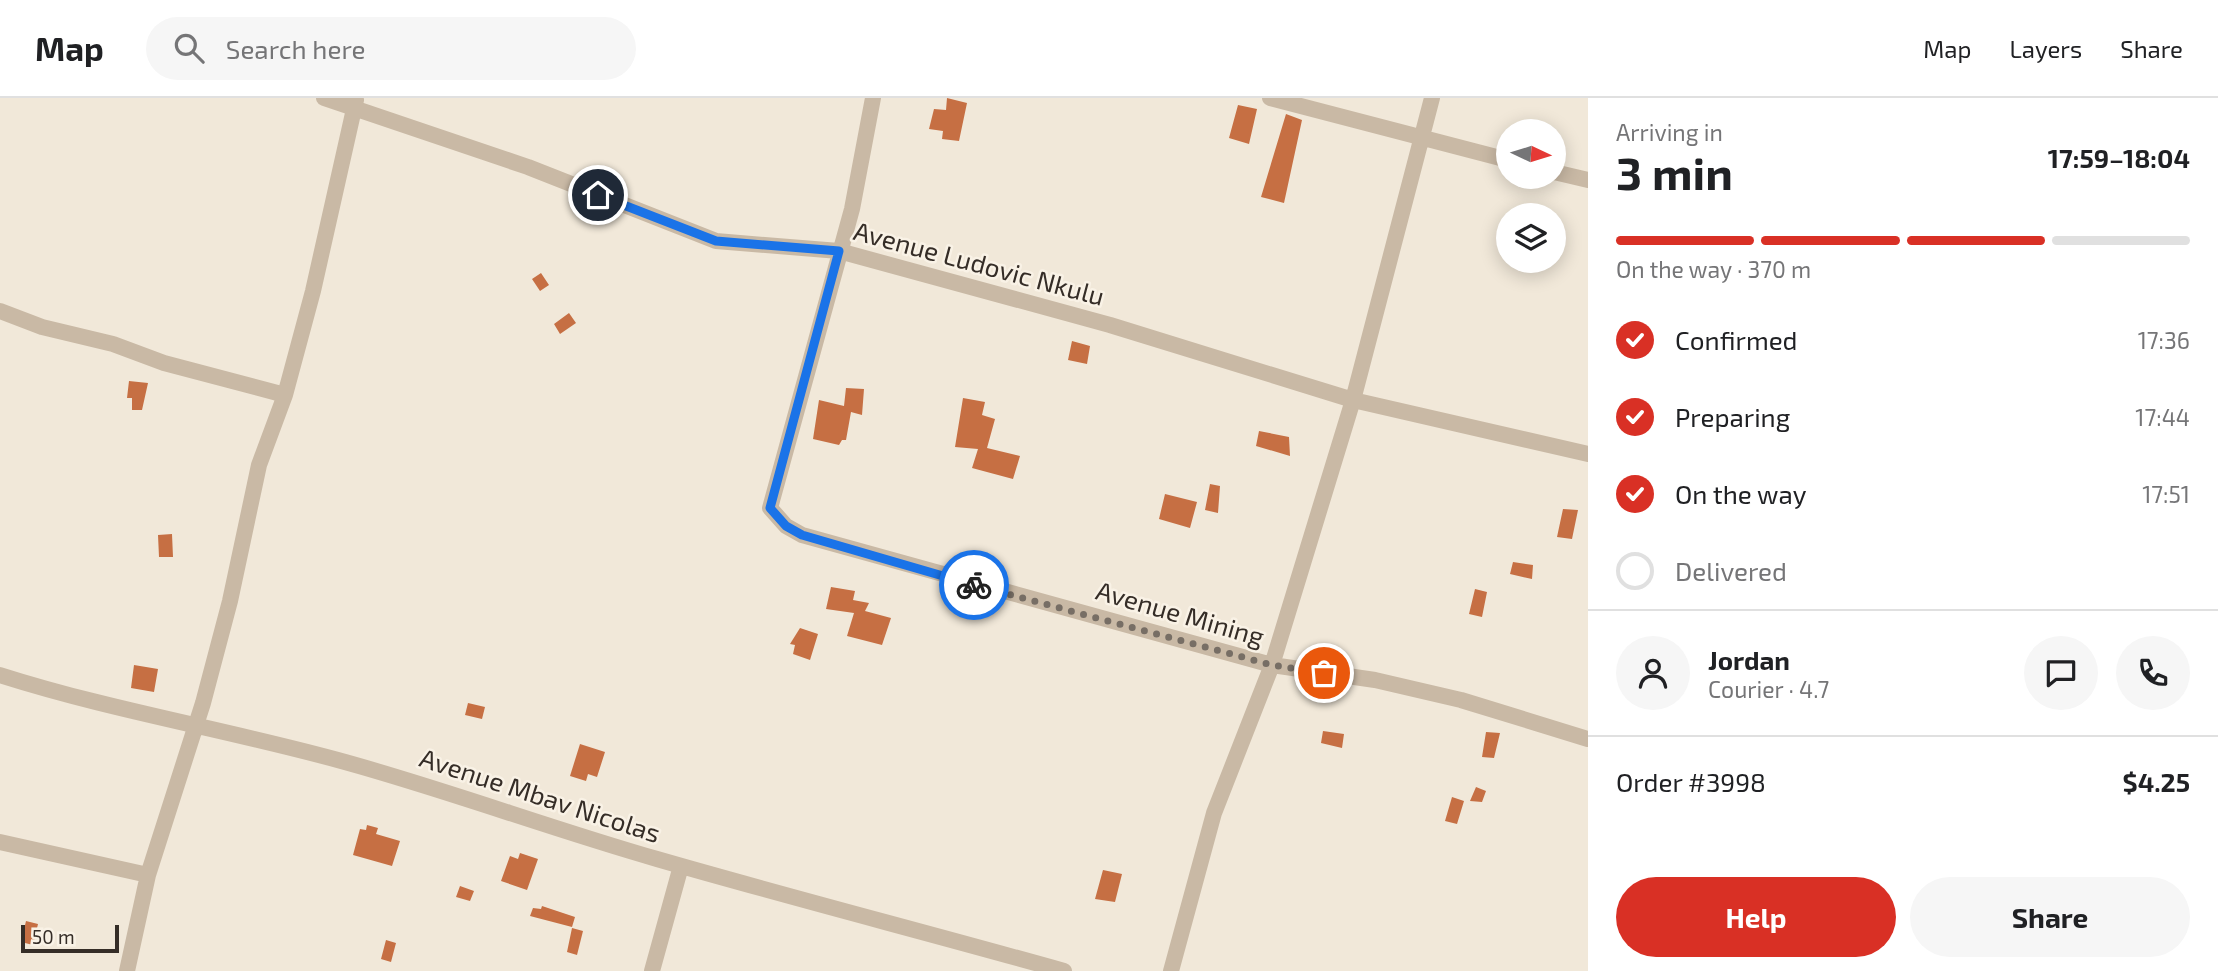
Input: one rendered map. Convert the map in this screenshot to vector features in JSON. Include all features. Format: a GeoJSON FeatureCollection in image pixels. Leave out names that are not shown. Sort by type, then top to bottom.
{"type":"FeatureCollection","features":[{"type":"Feature","properties":{"kind":"street","name":"Avenue Ludovic Nkulu"},"geometry":{"type":"LineString","coordinates":[[324,98],[355,103],[716,241],[839,251],[1110,325],[1353,400],[1588,454]]}},
{"type":"Feature","properties":{"kind":"street"},"geometry":{"type":"LineString","coordinates":[[839,251],[852,209],[873,98]]}},
{"type":"Feature","properties":{"kind":"street"},"geometry":{"type":"LineString","coordinates":[[1270,98],[1496,157]]}},
{"type":"Feature","properties":{"kind":"street"},"geometry":{"type":"LineString","coordinates":[[1171,971],[1214,813],[1272,665],[1353,400],[1432,98]]}},
{"type":"Feature","properties":{"kind":"street"},"geometry":{"type":"LineString","coordinates":[[127,971],[148,875],[230,601],[259,465],[285,395],[336,197],[355,103]]}},
{"type":"Feature","properties":{"kind":"street"},"geometry":{"type":"LineString","coordinates":[[1566,175],[1588,180]]}},
{"type":"Feature","properties":{"kind":"street","name":"Avenue Mining"},"geometry":{"type":"LineString","coordinates":[[839,251],[770,508],[786,526],[802,535],[1272,665],[1375,680],[1461,700],[1588,739]]}},
{"type":"Feature","properties":{"kind":"street"},"geometry":{"type":"LineString","coordinates":[[0,311],[42,327],[113,344],[164,363],[285,395]]}},
{"type":"Feature","properties":{"kind":"street","name":"Avenue Mbav Nicolas"},"geometry":{"type":"LineString","coordinates":[[0,675],[61,695],[195,723],[418,782],[547,826],[681,866],[1064,971]]}},
{"type":"Feature","properties":{"kind":"street"},"geometry":{"type":"LineString","coordinates":[[0,842],[148,875]]}},
{"type":"Feature","properties":{"kind":"street"},"geometry":{"type":"LineString","coordinates":[[652,971],[681,866]]}},
{"type":"Feature","properties":{"kind":"building"},"geometry":{"type":"Polygon","coordinates":[[[947,98],[967,103],[959,141],[942,139],[943,131],[929,129],[934,109],[946,110],[947,98]]]}},
{"type":"Feature","properties":{"kind":"building"},"geometry":{"type":"Polygon","coordinates":[[[1238,105],[1257,109],[1249,144],[1229,138],[1238,105]]]}},
{"type":"Feature","properties":{"kind":"building"},"geometry":{"type":"Polygon","coordinates":[[[1286,114],[1302,120],[1284,203],[1261,197],[1286,114]]]}},
{"type":"Feature","properties":{"kind":"building"},"geometry":{"type":"Polygon","coordinates":[[[541,273],[549,285],[540,291],[532,279],[541,273]]]}},
{"type":"Feature","properties":{"kind":"building"},"geometry":{"type":"Polygon","coordinates":[[[569,313],[576,323],[560,334],[554,324],[569,313]]]}},
{"type":"Feature","properties":{"kind":"building"},"geometry":{"type":"Polygon","coordinates":[[[1072,341],[1090,346],[1087,364],[1068,360],[1072,341]]]}},
{"type":"Feature","properties":{"kind":"building"},"geometry":{"type":"Polygon","coordinates":[[[129,381],[148,383],[142,410],[132,410],[132,398],[127,398],[129,381]]]}},
{"type":"Feature","properties":{"kind":"building"},"geometry":{"type":"Polygon","coordinates":[[[846,388],[864,389],[862,415],[851,412],[846,440],[842,440],[839,445],[813,439],[819,400],[844,406],[846,388]]]}},
{"type":"Feature","properties":{"kind":"building"},"geometry":{"type":"Polygon","coordinates":[[[963,398],[985,402],[982,415],[995,419],[987,448],[1020,456],[1013,479],[972,468],[978,449],[955,447],[963,398]]]}},
{"type":"Feature","properties":{"kind":"building"},"geometry":{"type":"Polygon","coordinates":[[[1259,431],[1289,437],[1290,456],[1256,446],[1259,431]]]}},
{"type":"Feature","properties":{"kind":"building"},"geometry":{"type":"Polygon","coordinates":[[[1210,484],[1220,486],[1218,513],[1205,510],[1210,484]]]}},
{"type":"Feature","properties":{"kind":"building"},"geometry":{"type":"Polygon","coordinates":[[[1165,494],[1197,502],[1190,528],[1159,519],[1165,494]]]}},
{"type":"Feature","properties":{"kind":"building"},"geometry":{"type":"Polygon","coordinates":[[[1563,509],[1578,510],[1572,539],[1557,537],[1563,509]]]}},
{"type":"Feature","properties":{"kind":"building"},"geometry":{"type":"Polygon","coordinates":[[[172,534],[173,557],[159,557],[158,535],[172,534]]]}},
{"type":"Feature","properties":{"kind":"building"},"geometry":{"type":"Polygon","coordinates":[[[1513,562],[1533,565],[1532,579],[1510,574],[1513,562]]]}},
{"type":"Feature","properties":{"kind":"building"},"geometry":{"type":"Polygon","coordinates":[[[831,587],[855,591],[853,600],[869,603],[865,611],[891,618],[882,645],[847,636],[854,613],[826,609],[831,587]]]}},
{"type":"Feature","properties":{"kind":"building"},"geometry":{"type":"Polygon","coordinates":[[[1475,589],[1487,592],[1482,617],[1469,614],[1475,589]]]}},
{"type":"Feature","properties":{"kind":"building"},"geometry":{"type":"Polygon","coordinates":[[[800,628],[818,634],[810,660],[793,654],[795,645],[790,644],[800,628]]]}},
{"type":"Feature","properties":{"kind":"building"},"geometry":{"type":"Polygon","coordinates":[[[134,665],[158,669],[154,692],[131,688],[134,665]]]}},
{"type":"Feature","properties":{"kind":"building"},"geometry":{"type":"Polygon","coordinates":[[[468,703],[485,707],[482,719],[465,715],[468,703]]]}},
{"type":"Feature","properties":{"kind":"building"},"geometry":{"type":"Polygon","coordinates":[[[1323,731],[1344,734],[1342,748],[1321,743],[1323,731]]]}},
{"type":"Feature","properties":{"kind":"building"},"geometry":{"type":"Polygon","coordinates":[[[1486,732],[1500,733],[1494,758],[1482,757],[1486,732]]]}},
{"type":"Feature","properties":{"kind":"building"},"geometry":{"type":"Polygon","coordinates":[[[580,744],[605,752],[597,777],[588,774],[586,781],[570,776],[580,744]]]}},
{"type":"Feature","properties":{"kind":"building"},"geometry":{"type":"Polygon","coordinates":[[[1476,787],[1486,791],[1482,802],[1470,801],[1476,787]]]}},
{"type":"Feature","properties":{"kind":"building"},"geometry":{"type":"Polygon","coordinates":[[[1452,797],[1464,801],[1457,824],[1445,821],[1452,797]]]}},
{"type":"Feature","properties":{"kind":"building"},"geometry":{"type":"Polygon","coordinates":[[[367,825],[378,828],[376,834],[400,841],[392,866],[353,855],[360,829],[366,830],[367,825]]]}},
{"type":"Feature","properties":{"kind":"building"},"geometry":{"type":"Polygon","coordinates":[[[520,853],[538,859],[527,890],[501,881],[510,856],[518,859],[520,853]]]}},
{"type":"Feature","properties":{"kind":"building"},"geometry":{"type":"Polygon","coordinates":[[[1103,870],[1122,874],[1115,902],[1095,899],[1103,870]]]}},
{"type":"Feature","properties":{"kind":"building"},"geometry":{"type":"Polygon","coordinates":[[[460,886],[474,891],[470,901],[456,897],[460,886]]]}},
{"type":"Feature","properties":{"kind":"building"},"geometry":{"type":"Polygon","coordinates":[[[542,906],[575,917],[572,927],[530,916],[533,908],[541,909],[542,906]]]}},
{"type":"Feature","properties":{"kind":"building"},"geometry":{"type":"Polygon","coordinates":[[[26,921],[38,924],[33,945],[21,942],[26,921]]]}},
{"type":"Feature","properties":{"kind":"building"},"geometry":{"type":"Polygon","coordinates":[[[572,928],[583,931],[577,955],[567,952],[572,928]]]}},
{"type":"Feature","properties":{"kind":"building"},"geometry":{"type":"Polygon","coordinates":[[[386,940],[396,943],[391,962],[381,959],[386,940]]]}},
{"type":"Feature","properties":{"kind":"way so far"},"geometry":{"type":"LineString","coordinates":[[974,585],[1272,665],[1324,673]]}},
{"type":"Feature","properties":{"kind":"route"},"geometry":{"type":"LineString","coordinates":[[598,195],[716,241],[839,251],[770,508],[786,526],[802,535],[974,585]]}}]}
